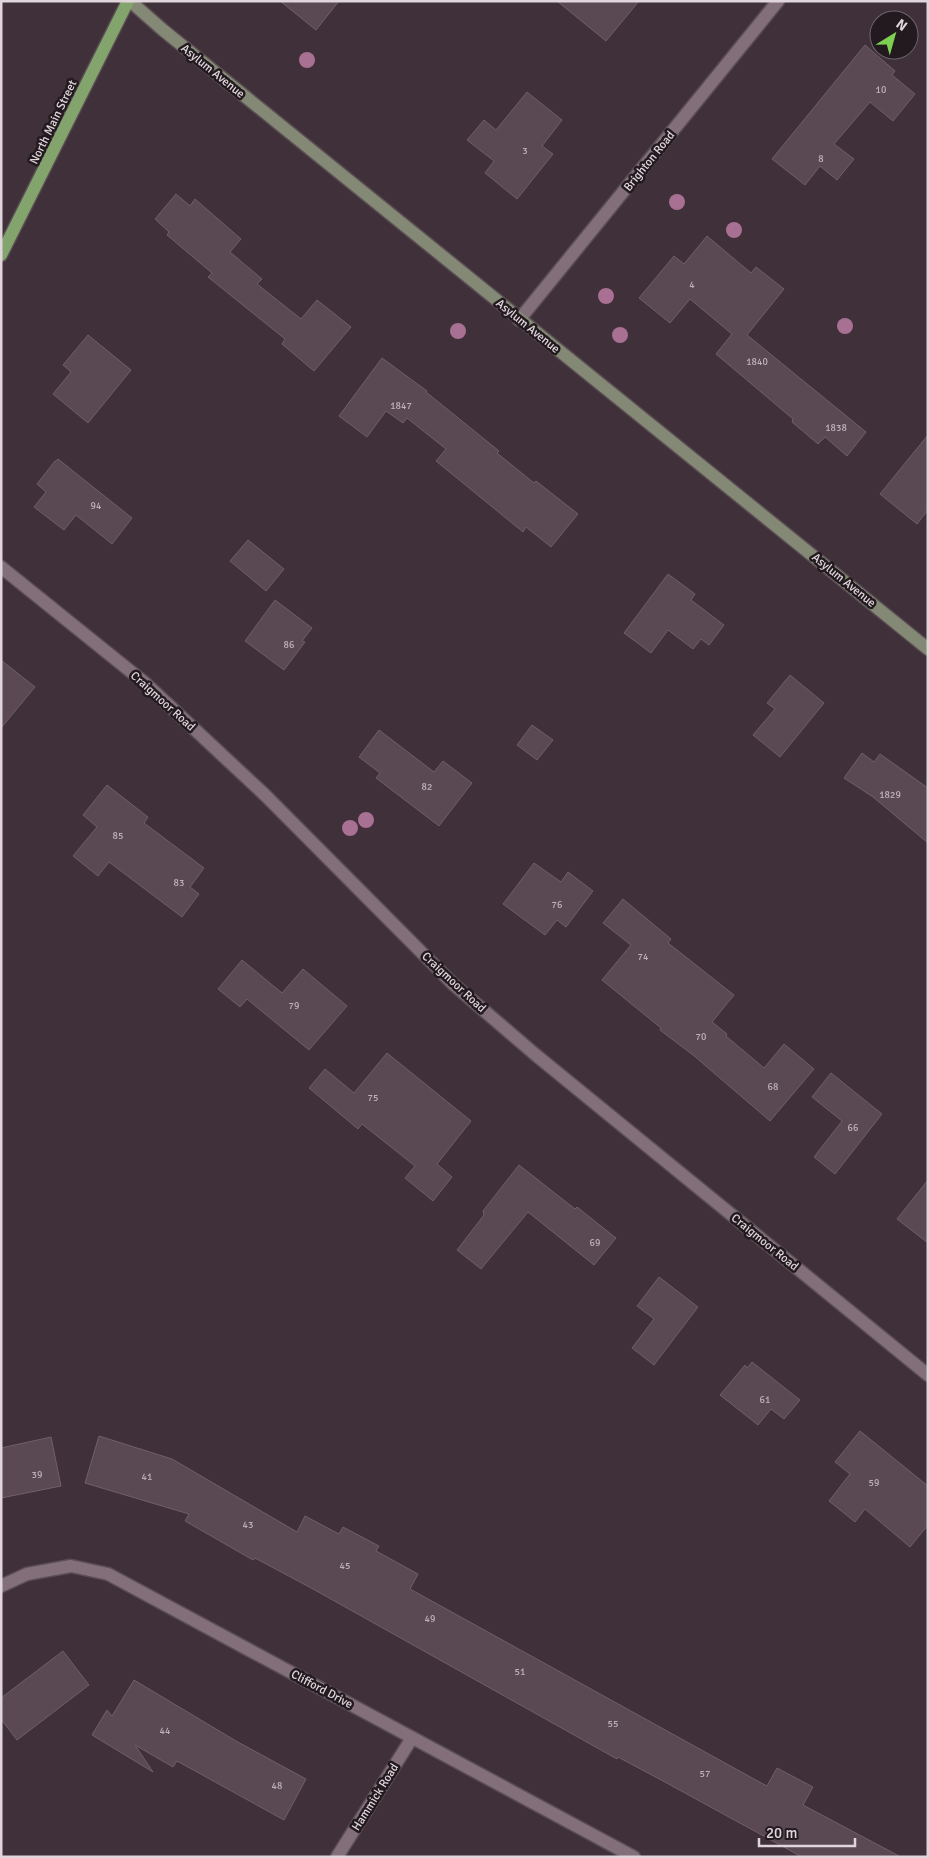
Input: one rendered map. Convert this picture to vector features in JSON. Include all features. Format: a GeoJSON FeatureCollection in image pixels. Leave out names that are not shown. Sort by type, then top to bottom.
{"type":"FeatureCollection","features":[{"type":"Feature","properties":{"kind":"main road","name":"North Main Street"},"geometry":{"type":"LineString","coordinates":[[1,254],[129,1]]}},
{"type":"Feature","properties":{"kind":"main road","name":"Asylum Avenue"},"geometry":{"type":"LineString","coordinates":[[129,1],[162,30],[519,320],[928,648]]}},
{"type":"Feature","properties":{"kind":"street","name":"Brighton Road"},"geometry":{"type":"LineString","coordinates":[[519,320],[778,1]]}},
{"type":"Feature","properties":{"kind":"street","name":"Craigmoor Road"},"geometry":{"type":"LineString","coordinates":[[1,567],[145,683],[265,795],[453,984],[537,1056],[928,1375]]}},
{"type":"Feature","properties":{"kind":"street","name":"Clifford Drive"},"geometry":{"type":"LineString","coordinates":[[1,1586],[28,1574],[71,1566],[108,1574],[634,1857]]}},
{"type":"Feature","properties":{"kind":"street","name":"Hammick Road"},"geometry":{"type":"LineString","coordinates":[[337,1857],[412,1738]]}},
{"type":"Feature","properties":{"kind":"building"},"geometry":{"type":"Polygon","coordinates":[[[280,1],[339,1],[316,30],[280,1]]]}},
{"type":"Feature","properties":{"kind":"building"},"geometry":{"type":"Polygon","coordinates":[[[557,1],[639,1],[606,41],[557,1]]]}},
{"type":"Feature","properties":{"kind":"building"},"geometry":{"type":"Polygon","coordinates":[[[865,45],[869,48],[869,60],[882,60],[895,71],[892,75],[915,94],[893,121],[870,102],[834,144],[854,159],[837,180],[820,166],[805,185],[772,159],[865,45]]]}},
{"type":"Feature","properties":{"kind":"building"},"geometry":{"type":"Polygon","coordinates":[[[527,92],[562,120],[542,146],[553,154],[517,199],[485,173],[494,161],[467,140],[484,120],[496,130],[527,92]]]}},
{"type":"Feature","properties":{"kind":"building"},"geometry":{"type":"Polygon","coordinates":[[[176,194],[190,206],[195,199],[241,239],[230,252],[262,279],[257,284],[301,319],[317,300],[351,327],[314,371],[282,344],[285,339],[208,277],[212,273],[167,235],[169,232],[155,219],[176,194]]]}},
{"type":"Feature","properties":{"kind":"building"},"geometry":{"type":"Polygon","coordinates":[[[707,236],[751,273],[756,267],[784,289],[747,335],[866,432],[847,456],[825,437],[818,444],[792,422],[793,419],[716,354],[732,334],[690,299],[670,323],[639,298],[674,256],[684,264],[707,236]]]}},
{"type":"Feature","properties":{"kind":"building"},"geometry":{"type":"Polygon","coordinates":[[[88,335],[131,370],[88,423],[53,394],[71,372],[63,365],[88,335]]]}},
{"type":"Feature","properties":{"kind":"building"},"geometry":{"type":"Polygon","coordinates":[[[382,358],[427,391],[534,483],[536,481],[578,514],[551,547],[526,527],[523,532],[436,461],[446,449],[407,418],[403,423],[386,411],[367,437],[339,416],[382,358]]]}},
{"type":"Feature","properties":{"kind":"building"},"geometry":{"type":"Polygon","coordinates":[[[928,435],[928,510],[917,524],[880,494],[928,435]]]}},
{"type":"Feature","properties":{"kind":"building"},"geometry":{"type":"Polygon","coordinates":[[[58,459],[132,518],[112,544],[76,515],[64,530],[34,507],[46,492],[37,484],[58,459]]]}},
{"type":"Feature","properties":{"kind":"building"},"geometry":{"type":"Polygon","coordinates":[[[248,540],[284,569],[266,591],[230,561],[248,540]]]}},
{"type":"Feature","properties":{"kind":"building"},"geometry":{"type":"Polygon","coordinates":[[[668,574],[695,594],[691,600],[724,625],[709,645],[701,639],[693,649],[668,630],[651,653],[624,633],[668,574]]]}},
{"type":"Feature","properties":{"kind":"building"},"geometry":{"type":"Polygon","coordinates":[[[275,600],[312,628],[302,641],[305,642],[284,670],[245,641],[275,600]]]}},
{"type":"Feature","properties":{"kind":"building"},"geometry":{"type":"Polygon","coordinates":[[[1,660],[35,687],[1,728],[1,660]]]}},
{"type":"Feature","properties":{"kind":"building"},"geometry":{"type":"Polygon","coordinates":[[[790,675],[824,703],[780,757],[753,735],[775,709],[767,703],[790,675]]]}},
{"type":"Feature","properties":{"kind":"building"},"geometry":{"type":"Polygon","coordinates":[[[532,725],[553,740],[537,760],[517,745],[532,725]]]}},
{"type":"Feature","properties":{"kind":"building"},"geometry":{"type":"Polygon","coordinates":[[[379,730],[434,772],[443,761],[472,783],[439,826],[376,778],[380,773],[359,757],[379,730]]]}},
{"type":"Feature","properties":{"kind":"building"},"geometry":{"type":"Polygon","coordinates":[[[862,753],[874,762],[880,754],[928,788],[928,843],[873,797],[844,778],[862,753]]]}},
{"type":"Feature","properties":{"kind":"building"},"geometry":{"type":"Polygon","coordinates":[[[107,785],[148,817],[144,823],[204,868],[190,887],[199,894],[182,917],[109,862],[98,876],[73,856],[97,827],[83,815],[107,785]]]}},
{"type":"Feature","properties":{"kind":"building"},"geometry":{"type":"Polygon","coordinates":[[[534,863],[561,882],[568,872],[593,891],[566,927],[557,920],[545,935],[503,904],[534,863]]]}},
{"type":"Feature","properties":{"kind":"building"},"geometry":{"type":"Polygon","coordinates":[[[623,899],[671,939],[668,943],[734,995],[712,1022],[727,1034],[726,1036],[764,1068],[784,1044],[814,1069],[770,1121],[602,980],[631,945],[603,923],[623,899]]]}},
{"type":"Feature","properties":{"kind":"building"},"geometry":{"type":"Polygon","coordinates":[[[242,960],[282,993],[303,969],[347,1006],[309,1050],[247,999],[240,1007],[218,989],[242,960]]]}},
{"type":"Feature","properties":{"kind":"building"},"geometry":{"type":"Polygon","coordinates":[[[387,1053],[471,1121],[437,1164],[452,1177],[433,1201],[405,1178],[415,1166],[362,1124],[358,1129],[309,1088],[325,1069],[354,1093],[387,1053]]]}},
{"type":"Feature","properties":{"kind":"building"},"geometry":{"type":"Polygon","coordinates":[[[831,1073],[882,1114],[835,1174],[814,1157],[842,1121],[812,1097],[831,1073]]]}},
{"type":"Feature","properties":{"kind":"building"},"geometry":{"type":"Polygon","coordinates":[[[519,1165],[616,1238],[594,1265],[528,1212],[481,1269],[457,1250],[484,1215],[483,1211],[519,1165]]]}},
{"type":"Feature","properties":{"kind":"building"},"geometry":{"type":"Polygon","coordinates":[[[928,1180],[928,1243],[897,1219],[928,1180]]]}},
{"type":"Feature","properties":{"kind":"building"},"geometry":{"type":"Polygon","coordinates":[[[659,1277],[698,1307],[654,1365],[632,1348],[654,1319],[637,1306],[659,1277]]]}},
{"type":"Feature","properties":{"kind":"building"},"geometry":{"type":"Polygon","coordinates":[[[752,1362],[800,1400],[784,1419],[771,1409],[758,1425],[720,1395],[745,1365],[747,1368],[752,1362]]]}},
{"type":"Feature","properties":{"kind":"building"},"geometry":{"type":"Polygon","coordinates":[[[860,1431],[928,1486],[928,1525],[910,1547],[865,1509],[855,1522],[829,1501],[850,1474],[835,1462],[860,1431]]]}},
{"type":"Feature","properties":{"kind":"building"},"geometry":{"type":"Polygon","coordinates":[[[99,1436],[172,1459],[297,1532],[305,1516],[339,1534],[343,1527],[379,1546],[376,1551],[418,1574],[410,1589],[767,1786],[777,1768],[813,1787],[803,1805],[901,1857],[802,1857],[618,1757],[617,1759],[313,1589],[255,1558],[253,1560],[185,1521],[189,1514],[85,1483],[99,1436]]]}},
{"type":"Feature","properties":{"kind":"building"},"geometry":{"type":"Polygon","coordinates":[[[51,1437],[61,1486],[1,1498],[1,1448],[51,1437]]]}},
{"type":"Feature","properties":{"kind":"building"},"geometry":{"type":"Polygon","coordinates":[[[63,1651],[89,1685],[17,1740],[1,1719],[1,1698],[63,1651]]]}},
{"type":"Feature","properties":{"kind":"building"},"geometry":{"type":"Polygon","coordinates":[[[134,1680],[236,1741],[306,1779],[284,1820],[177,1761],[173,1767],[135,1745],[153,1772],[92,1735],[107,1710],[112,1716],[134,1680]]]}}]}
